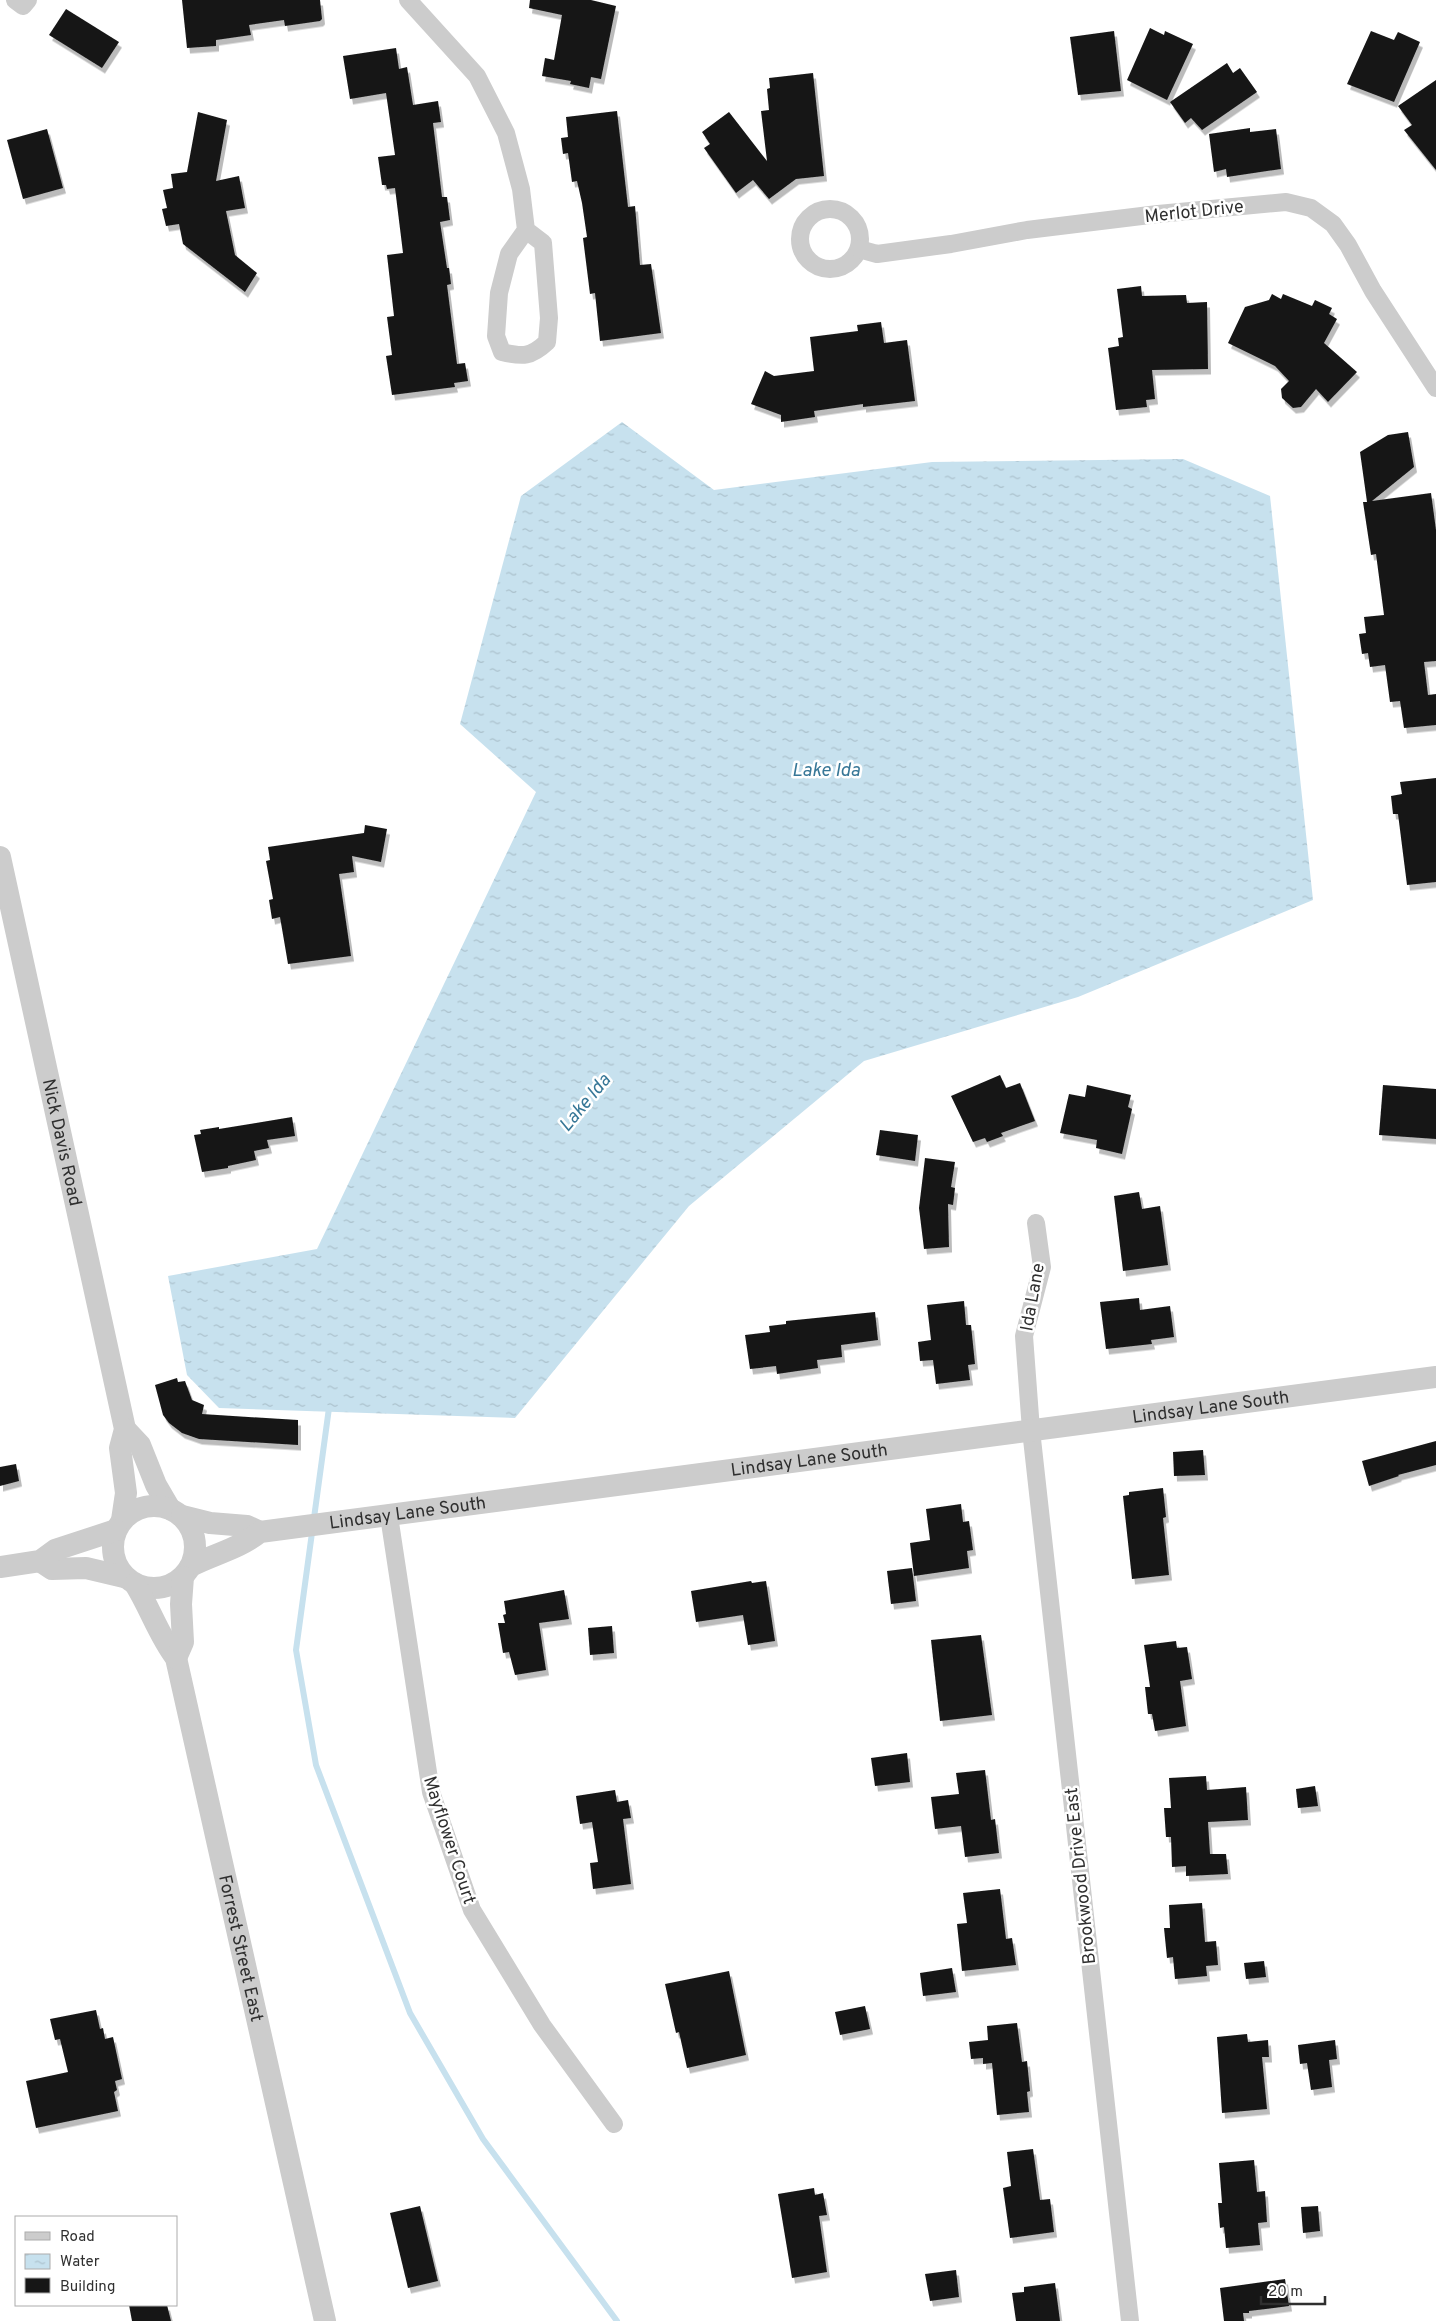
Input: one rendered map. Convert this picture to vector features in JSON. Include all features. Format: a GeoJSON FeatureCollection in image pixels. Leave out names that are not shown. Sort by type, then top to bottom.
{"type":"FeatureCollection","features":[{"type":"Feature","properties":{"kind":"street"},"geometry":{"type":"LineString","coordinates":[[15,0],[23,6],[28,0]]}},
{"type":"Feature","properties":{"kind":"street"},"geometry":{"type":"LineString","coordinates":[[408,0],[477,76],[506,133],[522,189],[526,230],[509,254],[499,293],[496,336],[502,352],[517,356],[535,353],[547,342],[549,318],[543,242],[526,230]]}},
{"type":"Feature","properties":{"kind":"street","name":"Merlot Drive"},"geometry":{"type":"LineString","coordinates":[[859,250],[877,254],[951,244],[1037,229],[1158,214],[1286,202],[1311,208],[1333,224],[1348,245],[1373,291],[1436,388]]}},
{"type":"Feature","properties":{"kind":"street","name":"Nick Davis Road"},"geometry":{"type":"LineString","coordinates":[[0,857],[125,1429],[120,1448],[126,1493],[119,1525]]}},
{"type":"Feature","properties":{"kind":"street","name":"Ida Lane"},"geometry":{"type":"LineString","coordinates":[[1032,1430],[1024,1336],[1042,1267],[1036,1223]]}},
{"type":"Feature","properties":{"kind":"street","name":"Lindsay Lane South"},"geometry":{"type":"LineString","coordinates":[[187,1571],[210,1556],[245,1544],[260,1532],[702,1472],[1436,1377]]}},
{"type":"Feature","properties":{"kind":"street","name":"Nick Davis Road"},"geometry":{"type":"LineString","coordinates":[[125,1429],[140,1445],[156,1485],[176,1512]]}},
{"type":"Feature","properties":{"kind":"street","name":"Brookwood Drive East"},"geometry":{"type":"LineString","coordinates":[[1032,1430],[1130,2321]]}},
{"type":"Feature","properties":{"kind":"street"},"geometry":{"type":"LineString","coordinates":[[129,1580],[116,1566],[112,1553],[112,1541],[119,1525],[131,1512],[142,1507],[156,1505],[210,1523],[247,1526],[260,1532]]}},
{"type":"Feature","properties":{"kind":"street"},"geometry":{"type":"LineString","coordinates":[[176,1512],[190,1528],[195,1541],[195,1554],[187,1571],[181,1604],[183,1642],[176,1658]]}},
{"type":"Feature","properties":{"kind":"street","name":"Mayflower Court"},"geometry":{"type":"LineString","coordinates":[[389,1516],[431,1792],[472,1910],[542,2025],[614,2124]]}},
{"type":"Feature","properties":{"kind":"street"},"geometry":{"type":"LineString","coordinates":[[0,1567],[40,1561],[55,1550],[119,1525]]}},
{"type":"Feature","properties":{"kind":"street"},"geometry":{"type":"LineString","coordinates":[[40,1561],[52,1569],[86,1568],[129,1580],[148,1588],[160,1589],[173,1584],[187,1571]]}},
{"type":"Feature","properties":{"kind":"street","name":"Forrest Street East"},"geometry":{"type":"LineString","coordinates":[[129,1580],[150,1609],[166,1645],[176,1658],[325,2321]]}},
{"type":"Feature","properties":{"kind":"water","name":"Lake Ida"},"geometry":{"type":"Polygon","coordinates":[[[622,422],[714,490],[932,462],[1183,459],[1270,496],[1313,900],[1078,997],[864,1061],[689,1206],[515,1418],[219,1408],[187,1375],[168,1276],[317,1249],[536,792],[460,724],[521,496],[622,422]]]}},
{"type":"Feature","properties":{"kind":"building"},"geometry":{"type":"Polygon","coordinates":[[[182,0],[320,0],[322,19],[320,21],[285,26],[284,20],[249,25],[251,35],[216,40],[216,46],[187,48],[182,0]]]}},
{"type":"Feature","properties":{"kind":"building"},"geometry":{"type":"Polygon","coordinates":[[[530,0],[591,0],[616,6],[601,79],[591,77],[589,88],[570,84],[571,81],[542,76],[545,58],[554,60],[562,15],[529,8],[530,0]]]}},
{"type":"Feature","properties":{"kind":"building"},"geometry":{"type":"Polygon","coordinates":[[[66,9],[119,42],[102,68],[49,35],[66,9]]]}},
{"type":"Feature","properties":{"kind":"building"},"geometry":{"type":"Polygon","coordinates":[[[1150,28],[1164,35],[1165,31],[1193,44],[1167,100],[1127,80],[1150,28]]]}},
{"type":"Feature","properties":{"kind":"building"},"geometry":{"type":"Polygon","coordinates":[[[1114,31],[1121,91],[1078,95],[1070,37],[1114,31]]]}},
{"type":"Feature","properties":{"kind":"building"},"geometry":{"type":"Polygon","coordinates":[[[1371,31],[1394,40],[1398,32],[1420,42],[1394,102],[1347,84],[1371,31]]]}},
{"type":"Feature","properties":{"kind":"building"},"geometry":{"type":"Polygon","coordinates":[[[396,48],[399,69],[407,67],[413,105],[438,101],[441,122],[433,123],[442,197],[447,197],[450,220],[440,222],[451,284],[447,285],[457,364],[465,363],[468,381],[454,383],[455,387],[392,395],[386,356],[392,355],[387,317],[394,316],[387,255],[403,253],[395,188],[387,189],[386,185],[382,185],[378,157],[395,155],[386,93],[350,99],[343,56],[396,48]]]}},
{"type":"Feature","properties":{"kind":"building"},"geometry":{"type":"Polygon","coordinates":[[[1227,63],[1233,73],[1240,68],[1257,92],[1202,130],[1191,118],[1185,123],[1170,102],[1227,63]]]}},
{"type":"Feature","properties":{"kind":"building"},"geometry":{"type":"Polygon","coordinates":[[[813,73],[824,176],[796,179],[769,199],[753,180],[736,193],[704,148],[710,144],[702,132],[729,112],[767,161],[761,111],[769,110],[767,89],[770,88],[769,78],[813,73]]]}},
{"type":"Feature","properties":{"kind":"building"},"geometry":{"type":"Polygon","coordinates":[[[1436,80],[1436,170],[1404,130],[1412,125],[1398,106],[1436,80]]]}},
{"type":"Feature","properties":{"kind":"building"},"geometry":{"type":"Polygon","coordinates":[[[617,111],[628,207],[635,206],[640,265],[651,264],[661,333],[600,341],[595,293],[590,294],[583,238],[587,237],[582,203],[577,181],[572,182],[568,153],[563,154],[561,138],[568,137],[566,117],[617,111]]]}},
{"type":"Feature","properties":{"kind":"building"},"geometry":{"type":"Polygon","coordinates":[[[198,112],[227,120],[216,181],[239,176],[245,208],[226,211],[235,255],[257,273],[245,292],[183,244],[179,224],[166,226],[162,209],[167,208],[163,190],[173,188],[171,174],[187,172],[198,112]]]}},
{"type":"Feature","properties":{"kind":"building"},"geometry":{"type":"Polygon","coordinates":[[[1250,128],[1250,132],[1276,129],[1281,169],[1227,177],[1226,169],[1214,172],[1209,134],[1250,128]]]}},
{"type":"Feature","properties":{"kind":"building"},"geometry":{"type":"Polygon","coordinates":[[[47,129],[63,188],[23,199],[7,140],[47,129]]]}},
{"type":"Feature","properties":{"kind":"building"},"geometry":{"type":"Polygon","coordinates":[[[1141,286],[1142,296],[1186,295],[1187,303],[1207,302],[1208,369],[1152,370],[1155,399],[1146,400],[1147,407],[1116,410],[1108,348],[1119,346],[1118,338],[1123,337],[1117,289],[1141,286]]]}},
{"type":"Feature","properties":{"kind":"building"},"geometry":{"type":"Polygon","coordinates":[[[1272,294],[1281,299],[1283,294],[1312,306],[1315,300],[1332,308],[1329,314],[1337,319],[1324,343],[1357,372],[1328,402],[1316,389],[1301,407],[1293,408],[1282,398],[1281,389],[1289,381],[1275,366],[1228,343],[1245,307],[1269,300],[1272,294]]]}},
{"type":"Feature","properties":{"kind":"building"},"geometry":{"type":"Polygon","coordinates":[[[881,322],[884,343],[907,340],[915,401],[863,407],[863,404],[814,411],[815,417],[781,422],[781,415],[751,404],[765,371],[774,376],[814,371],[810,337],[858,331],[857,325],[881,322]]]}},
{"type":"Feature","properties":{"kind":"building"},"geometry":{"type":"Polygon","coordinates":[[[1408,432],[1414,467],[1372,501],[1431,493],[1436,530],[1436,661],[1424,662],[1428,695],[1436,694],[1436,725],[1404,728],[1400,701],[1390,702],[1385,665],[1370,667],[1368,653],[1362,654],[1359,634],[1366,633],[1364,617],[1384,615],[1376,554],[1371,555],[1363,502],[1367,502],[1360,452],[1388,435],[1408,432]]]}},
{"type":"Feature","properties":{"kind":"building"},"geometry":{"type":"Polygon","coordinates":[[[1436,778],[1436,882],[1407,885],[1398,814],[1393,814],[1391,796],[1402,794],[1400,782],[1436,778]]]}},
{"type":"Feature","properties":{"kind":"building"},"geometry":{"type":"Polygon","coordinates":[[[365,825],[387,829],[381,862],[352,856],[354,872],[339,874],[351,956],[288,964],[280,917],[272,919],[269,900],[273,899],[266,861],[270,860],[268,847],[364,833],[365,825]]]}},
{"type":"Feature","properties":{"kind":"building"},"geometry":{"type":"Polygon","coordinates":[[[1000,1075],[1006,1088],[1020,1083],[1035,1121],[1001,1133],[1003,1136],[987,1142],[985,1138],[973,1142],[951,1096],[1000,1075]]]}},
{"type":"Feature","properties":{"kind":"building"},"geometry":{"type":"Polygon","coordinates":[[[1087,1085],[1131,1095],[1128,1107],[1132,1109],[1122,1154],[1096,1148],[1097,1140],[1060,1133],[1069,1094],[1085,1097],[1087,1085]]]}},
{"type":"Feature","properties":{"kind":"building"},"geometry":{"type":"Polygon","coordinates":[[[1383,1085],[1436,1089],[1436,1139],[1379,1135],[1383,1085]]]}},
{"type":"Feature","properties":{"kind":"building"},"geometry":{"type":"Polygon","coordinates":[[[292,1117],[295,1136],[267,1140],[269,1148],[254,1151],[256,1160],[228,1166],[228,1168],[202,1172],[194,1135],[201,1134],[200,1130],[219,1127],[219,1129],[292,1117]]]}},
{"type":"Feature","properties":{"kind":"building"},"geometry":{"type":"Polygon","coordinates":[[[880,1130],[918,1135],[915,1161],[876,1155],[880,1130]]]}},
{"type":"Feature","properties":{"kind":"building"},"geometry":{"type":"Polygon","coordinates":[[[925,1158],[955,1162],[951,1187],[955,1188],[953,1205],[948,1204],[949,1247],[924,1249],[919,1208],[925,1158]]]}},
{"type":"Feature","properties":{"kind":"building"},"geometry":{"type":"Polygon","coordinates":[[[1139,1192],[1142,1209],[1160,1206],[1168,1265],[1123,1271],[1114,1196],[1139,1192]]]}},
{"type":"Feature","properties":{"kind":"building"},"geometry":{"type":"Polygon","coordinates":[[[1139,1298],[1140,1310],[1170,1306],[1174,1337],[1151,1340],[1152,1344],[1106,1349],[1100,1302],[1139,1298]]]}},
{"type":"Feature","properties":{"kind":"building"},"geometry":{"type":"Polygon","coordinates":[[[964,1301],[966,1325],[971,1325],[975,1364],[968,1365],[970,1380],[936,1384],[933,1360],[920,1361],[918,1342],[931,1340],[927,1305],[964,1301]]]}},
{"type":"Feature","properties":{"kind":"building"},"geometry":{"type":"Polygon","coordinates":[[[875,1312],[878,1340],[841,1345],[842,1357],[817,1360],[818,1368],[777,1374],[776,1366],[750,1369],[745,1335],[770,1332],[769,1326],[786,1324],[786,1321],[875,1312]]]}},
{"type":"Feature","properties":{"kind":"building"},"geometry":{"type":"Polygon","coordinates":[[[177,1378],[178,1382],[185,1381],[192,1400],[204,1405],[202,1414],[298,1420],[298,1445],[199,1439],[182,1433],[169,1423],[163,1415],[155,1385],[177,1378]]]}},
{"type":"Feature","properties":{"kind":"building"},"geometry":{"type":"Polygon","coordinates":[[[1436,1441],[1436,1465],[1398,1475],[1369,1486],[1362,1461],[1436,1441]]]}},
{"type":"Feature","properties":{"kind":"building"},"geometry":{"type":"Polygon","coordinates":[[[1203,1450],[1205,1475],[1174,1476],[1173,1452],[1203,1450]]]}},
{"type":"Feature","properties":{"kind":"building"},"geometry":{"type":"Polygon","coordinates":[[[16,1464],[19,1481],[0,1486],[0,1467],[16,1464]]]}},
{"type":"Feature","properties":{"kind":"building"},"geometry":{"type":"Polygon","coordinates":[[[1163,1488],[1166,1517],[1163,1518],[1169,1575],[1132,1579],[1123,1496],[1129,1495],[1129,1492],[1163,1488]]]}},
{"type":"Feature","properties":{"kind":"building"},"geometry":{"type":"Polygon","coordinates":[[[961,1504],[963,1522],[969,1521],[973,1550],[967,1551],[969,1568],[914,1576],[910,1543],[930,1540],[926,1509],[961,1504]]]}},
{"type":"Feature","properties":{"kind":"building"},"geometry":{"type":"Polygon","coordinates":[[[912,1568],[916,1601],[891,1604],[887,1571],[912,1568]]]}},
{"type":"Feature","properties":{"kind":"building"},"geometry":{"type":"Polygon","coordinates":[[[751,1581],[752,1583],[766,1581],[775,1641],[748,1645],[743,1615],[696,1622],[691,1591],[751,1581]]]}},
{"type":"Feature","properties":{"kind":"building"},"geometry":{"type":"Polygon","coordinates":[[[564,1590],[569,1619],[539,1623],[546,1670],[515,1675],[509,1652],[503,1653],[498,1623],[505,1623],[503,1615],[506,1614],[504,1601],[564,1590]]]}},
{"type":"Feature","properties":{"kind":"building"},"geometry":{"type":"Polygon","coordinates":[[[612,1626],[614,1653],[590,1655],[588,1628],[612,1626]]]}},
{"type":"Feature","properties":{"kind":"building"},"geometry":{"type":"Polygon","coordinates":[[[981,1635],[992,1715],[940,1721],[931,1640],[981,1635]]]}},
{"type":"Feature","properties":{"kind":"building"},"geometry":{"type":"Polygon","coordinates":[[[1176,1641],[1177,1648],[1187,1647],[1192,1679],[1180,1681],[1186,1726],[1155,1731],[1152,1714],[1148,1714],[1145,1687],[1150,1687],[1144,1645],[1176,1641]]]}},
{"type":"Feature","properties":{"kind":"building"},"geometry":{"type":"Polygon","coordinates":[[[907,1753],[910,1782],[875,1786],[871,1758],[907,1753]]]}},
{"type":"Feature","properties":{"kind":"building"},"geometry":{"type":"Polygon","coordinates":[[[985,1770],[991,1820],[995,1819],[999,1853],[965,1857],[961,1826],[935,1829],[931,1797],[959,1794],[956,1773],[985,1770]]]}},
{"type":"Feature","properties":{"kind":"building"},"geometry":{"type":"Polygon","coordinates":[[[1206,1776],[1207,1790],[1246,1787],[1248,1820],[1208,1822],[1210,1854],[1226,1854],[1228,1874],[1186,1876],[1186,1866],[1172,1867],[1171,1837],[1166,1837],[1164,1808],[1171,1808],[1169,1778],[1206,1776]]]}},
{"type":"Feature","properties":{"kind":"building"},"geometry":{"type":"Polygon","coordinates":[[[1315,1786],[1318,1806],[1298,1808],[1296,1789],[1315,1786]]]}},
{"type":"Feature","properties":{"kind":"building"},"geometry":{"type":"Polygon","coordinates":[[[615,1790],[617,1802],[628,1800],[631,1818],[623,1819],[631,1884],[593,1889],[590,1863],[598,1862],[592,1822],[580,1824],[576,1796],[615,1790]]]}},
{"type":"Feature","properties":{"kind":"building"},"geometry":{"type":"Polygon","coordinates":[[[1000,1889],[1006,1939],[1012,1938],[1016,1965],[962,1971],[957,1924],[967,1923],[963,1893],[1000,1889]]]}},
{"type":"Feature","properties":{"kind":"building"},"geometry":{"type":"Polygon","coordinates":[[[1202,1903],[1205,1942],[1216,1941],[1218,1965],[1206,1966],[1207,1976],[1175,1979],[1173,1957],[1167,1958],[1164,1928],[1170,1928],[1169,1905],[1202,1903]]]}},
{"type":"Feature","properties":{"kind":"building"},"geometry":{"type":"Polygon","coordinates":[[[1264,1961],[1266,1977],[1246,1979],[1244,1963],[1264,1961]]]}},
{"type":"Feature","properties":{"kind":"building"},"geometry":{"type":"Polygon","coordinates":[[[952,1968],[956,1992],[923,1996],[920,1973],[952,1968]]]}},
{"type":"Feature","properties":{"kind":"building"},"geometry":{"type":"Polygon","coordinates":[[[729,1971],[746,2055],[687,2068],[679,2032],[676,2033],[665,1984],[729,1971]]]}},
{"type":"Feature","properties":{"kind":"building"},"geometry":{"type":"Polygon","coordinates":[[[865,2006],[870,2029],[840,2035],[835,2012],[865,2006]]]}},
{"type":"Feature","properties":{"kind":"building"},"geometry":{"type":"Polygon","coordinates":[[[96,2010],[100,2029],[103,2028],[105,2039],[113,2037],[122,2079],[115,2081],[117,2090],[114,2092],[118,2111],[36,2128],[26,2081],[68,2072],[60,2039],[55,2040],[50,2019],[96,2010]]]}},
{"type":"Feature","properties":{"kind":"building"},"geometry":{"type":"Polygon","coordinates":[[[1017,2023],[1022,2062],[1027,2061],[1030,2091],[1027,2092],[1029,2112],[997,2115],[992,2063],[983,2064],[983,2058],[971,2059],[969,2042],[988,2040],[987,2026],[1017,2023]]]}},
{"type":"Feature","properties":{"kind":"building"},"geometry":{"type":"Polygon","coordinates":[[[1247,2034],[1248,2042],[1268,2040],[1269,2057],[1262,2057],[1267,2109],[1222,2113],[1217,2037],[1247,2034]]]}},
{"type":"Feature","properties":{"kind":"building"},"geometry":{"type":"Polygon","coordinates":[[[1335,2040],[1337,2059],[1329,2060],[1332,2087],[1311,2090],[1307,2063],[1300,2064],[1298,2045],[1335,2040]]]}},
{"type":"Feature","properties":{"kind":"building"},"geometry":{"type":"Polygon","coordinates":[[[1033,2149],[1040,2200],[1050,2199],[1054,2232],[1010,2238],[1003,2188],[1011,2186],[1007,2152],[1033,2149]]]}},
{"type":"Feature","properties":{"kind":"building"},"geometry":{"type":"Polygon","coordinates":[[[1254,2160],[1257,2192],[1265,2191],[1267,2222],[1258,2223],[1260,2245],[1226,2248],[1224,2227],[1220,2228],[1218,2203],[1222,2203],[1219,2163],[1254,2160]]]}},
{"type":"Feature","properties":{"kind":"building"},"geometry":{"type":"Polygon","coordinates":[[[814,2188],[815,2195],[823,2193],[827,2215],[819,2216],[827,2272],[792,2278],[778,2194],[814,2188]]]}},
{"type":"Feature","properties":{"kind":"building"},"geometry":{"type":"Polygon","coordinates":[[[420,2206],[438,2281],[408,2288],[390,2213],[420,2206]]]}},
{"type":"Feature","properties":{"kind":"building"},"geometry":{"type":"Polygon","coordinates":[[[1318,2206],[1320,2231],[1303,2233],[1301,2207],[1318,2206]]]}},
{"type":"Feature","properties":{"kind":"building"},"geometry":{"type":"Polygon","coordinates":[[[956,2270],[959,2297],[930,2301],[925,2274],[956,2270]]]}},
{"type":"Feature","properties":{"kind":"building"},"geometry":{"type":"Polygon","coordinates":[[[1285,2279],[1289,2306],[1243,2313],[1244,2321],[1224,2321],[1220,2288],[1285,2279]]]}},
{"type":"Feature","properties":{"kind":"building"},"geometry":{"type":"Polygon","coordinates":[[[1055,2283],[1060,2321],[1016,2321],[1012,2293],[1024,2292],[1024,2287],[1055,2283]]]}},
{"type":"Feature","properties":{"kind":"building"},"geometry":{"type":"Polygon","coordinates":[[[129,2306],[167,2306],[171,2321],[132,2321],[129,2306]]]}},
{"type":"Feature","properties":{"kind":"waterway"},"geometry":{"type":"LineString","coordinates":[[329,1408],[296,1650],[316,1765],[410,2013],[483,2139],[617,2321]]}}]}
